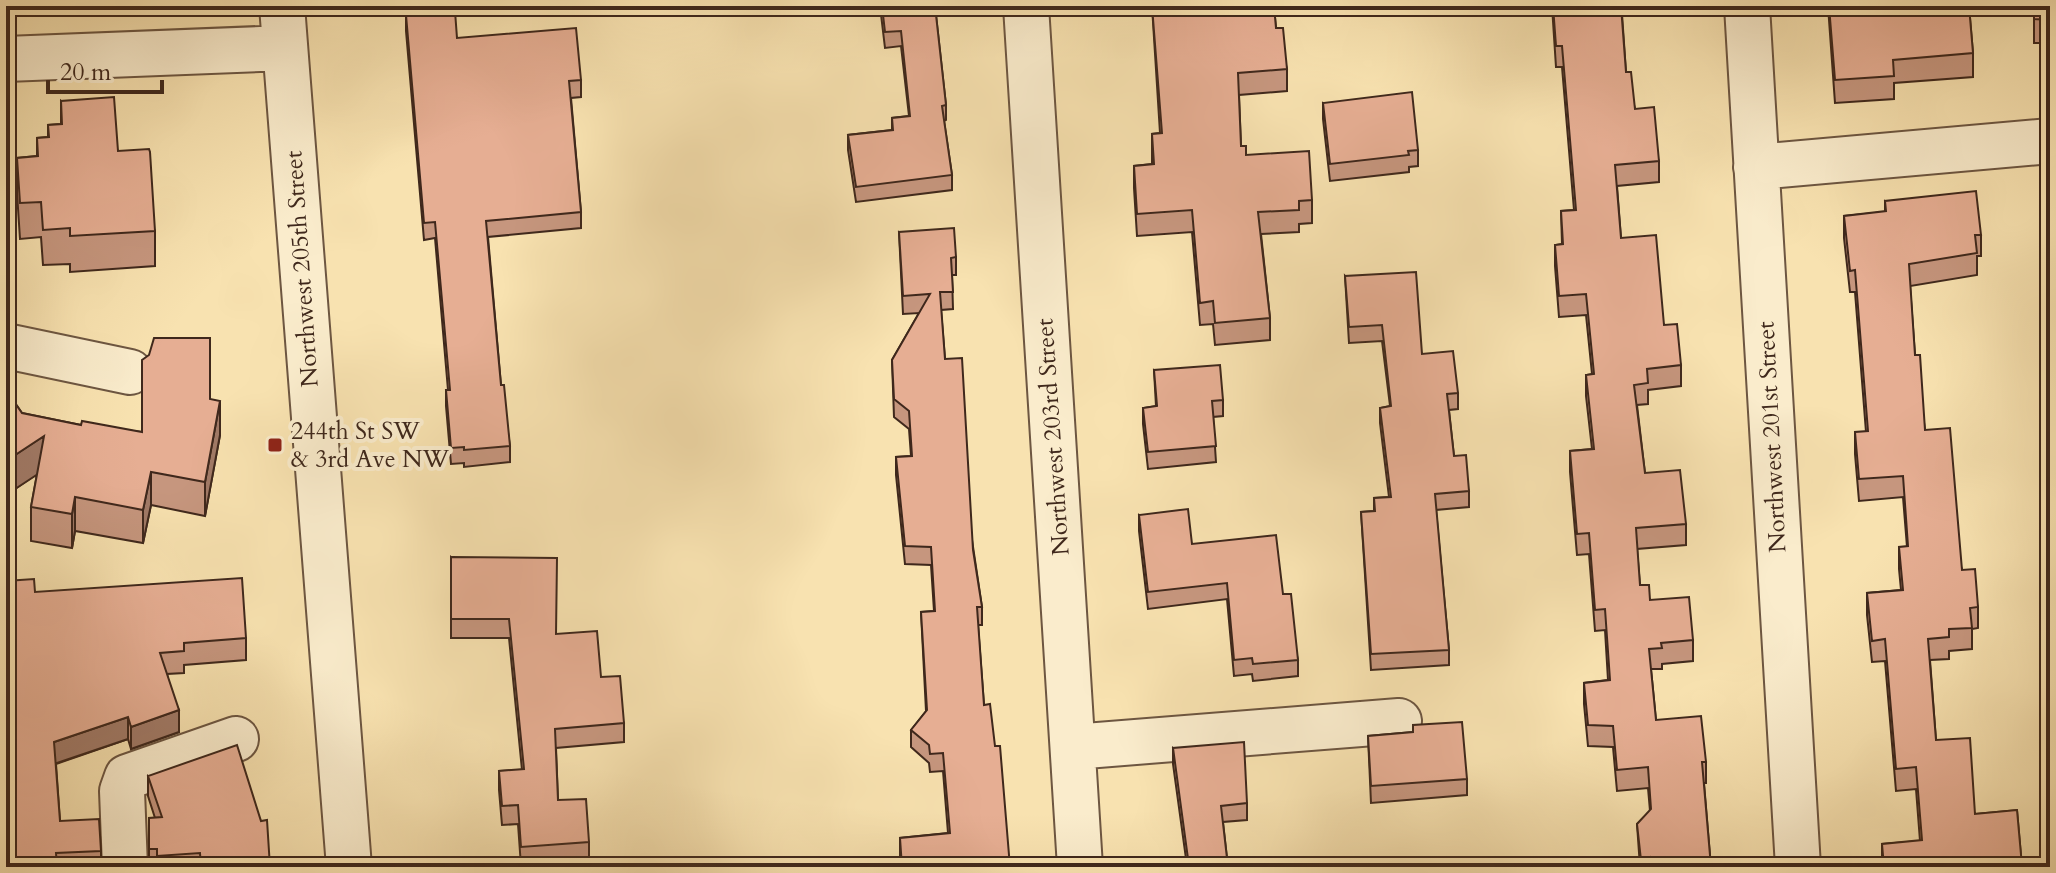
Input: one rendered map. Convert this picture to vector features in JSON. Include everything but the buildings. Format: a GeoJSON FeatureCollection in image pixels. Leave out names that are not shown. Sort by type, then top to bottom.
{"type":"FeatureCollection","features":[{"type":"Feature","properties":{"kind":"street","name":"Northwest 203rd Street"},"geometry":{"type":"LineString","coordinates":[[1026,6],[1080,867]]}},
{"type":"Feature","properties":{"kind":"street","name":"Northwest 201st Street"},"geometry":{"type":"LineString","coordinates":[[1747,6],[1798,867]]}},
{"type":"Feature","properties":{"kind":"street"},"geometry":{"type":"LineString","coordinates":[[6,59],[284,27]]}},
{"type":"Feature","properties":{"kind":"street","name":"Northwest 205th Street"},"geometry":{"type":"LineString","coordinates":[[284,27],[349,867]]}},
{"type":"Feature","properties":{"kind":"street"},"geometry":{"type":"LineString","coordinates":[[1756,167],[2050,141]]}},
{"type":"Feature","properties":{"kind":"street"},"geometry":{"type":"LineString","coordinates":[[6,346],[130,372]]}},
{"type":"Feature","properties":{"kind":"street"},"geometry":{"type":"LineString","coordinates":[[1073,747],[1399,721]]}},
{"type":"Feature","properties":{"kind":"street"},"geometry":{"type":"LineString","coordinates":[[125,867],[122,791],[127,777],[236,739]]}},
{"type":"Feature","properties":{"kind":"place","name":"244th St SW & 3rd Ave NW"},"geometry":{"type":"Point","coordinates":[275,445]}}]}
